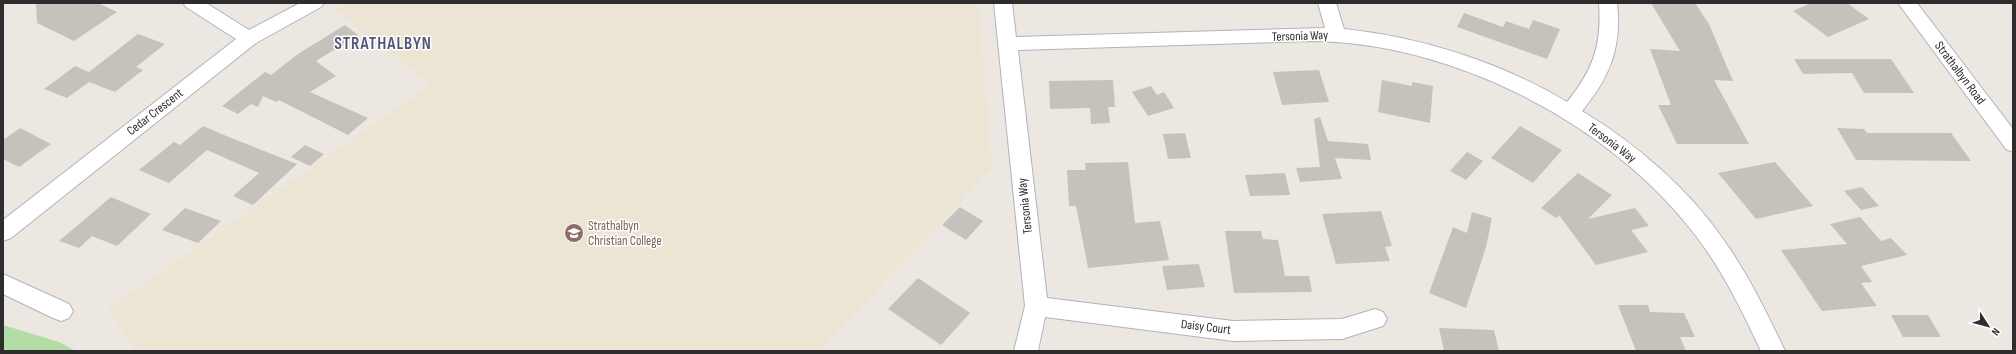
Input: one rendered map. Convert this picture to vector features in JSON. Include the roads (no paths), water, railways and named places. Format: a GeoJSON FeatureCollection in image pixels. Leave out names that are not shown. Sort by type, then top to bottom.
{"type":"FeatureCollection","features":[{"type":"Feature","properties":{"kind":"street"},"geometry":{"type":"LineString","coordinates":[[192,3],[249,38]]}},
{"type":"Feature","properties":{"kind":"street","name":"Cedar Crescent"},"geometry":{"type":"LineString","coordinates":[[3,232],[249,38],[315,3]]}},
{"type":"Feature","properties":{"kind":"street"},"geometry":{"type":"LineString","coordinates":[[1003,3],[1007,44]]}},
{"type":"Feature","properties":{"kind":"street"},"geometry":{"type":"LineString","coordinates":[[1327,3],[1336,35]]}},
{"type":"Feature","properties":{"kind":"street"},"geometry":{"type":"LineString","coordinates":[[1570,112],[1588,91],[1606,56],[1611,23],[1608,3]]}},
{"type":"Feature","properties":{"kind":"street","name":"Strathalbyn Road"},"geometry":{"type":"LineString","coordinates":[[1907,3],[2006,126],[2013,144]]}},
{"type":"Feature","properties":{"kind":"street","name":"Tersonia Way"},"geometry":{"type":"LineString","coordinates":[[1026,351],[1036,306],[1007,44],[1336,35],[1401,44],[1445,55],[1492,72],[1570,112],[1603,134],[1642,165],[1690,213],[1723,257],[1747,298],[1773,351]]}},
{"type":"Feature","properties":{"kind":"street"},"geometry":{"type":"LineString","coordinates":[[3,283],[61,311]]}},
{"type":"Feature","properties":{"kind":"street","name":"Daisy Court"},"geometry":{"type":"LineString","coordinates":[[1036,306],[1233,331],[1342,329],[1375,319]]}},
{"type":"Feature","properties":{"kind":"place","name":"Strathalbyn Christian College"},"geometry":{"type":"Point","coordinates":[574,233]}},
{"type":"Feature","properties":{"kind":"district","name":"STRATHALBYN"},"geometry":{"type":"Point","coordinates":[383,44]}}]}
